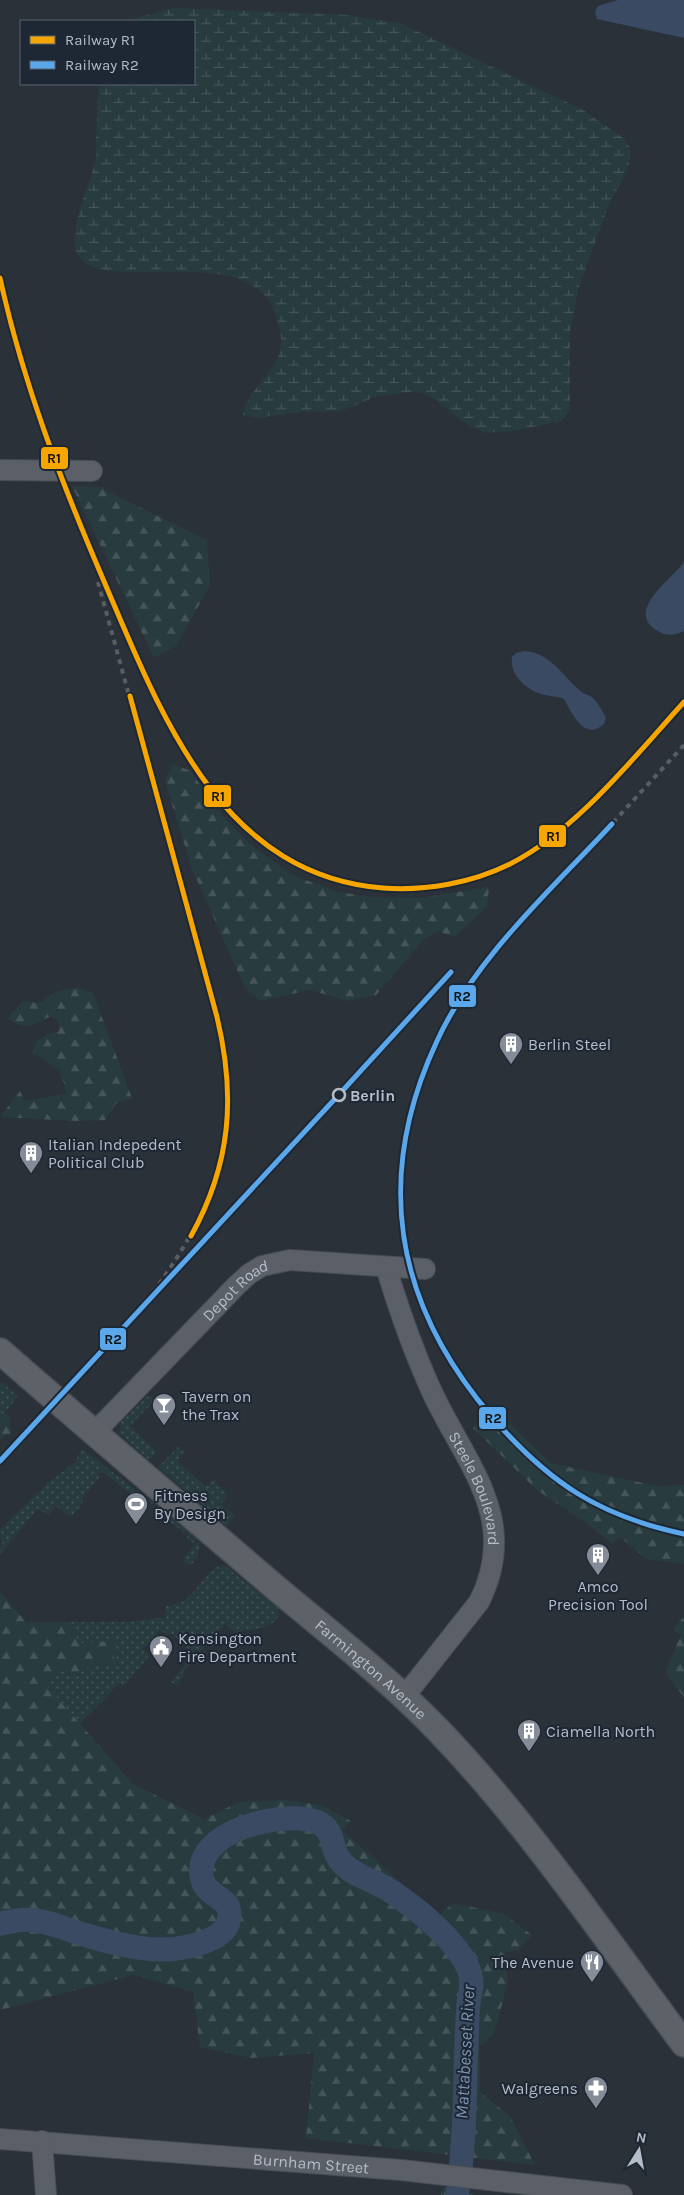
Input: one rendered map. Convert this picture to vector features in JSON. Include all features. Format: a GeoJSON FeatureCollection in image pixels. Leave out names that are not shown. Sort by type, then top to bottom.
{"type":"FeatureCollection","features":[{"type":"Feature","properties":{"kind":"main road","name":"Farmington Avenue"},"geometry":{"type":"LineString","coordinates":[[0,1351],[404,1697],[442,1734],[500,1799],[684,2044]]}},
{"type":"Feature","properties":{"kind":"street"},"geometry":{"type":"LineString","coordinates":[[0,470],[92,471]]}},
{"type":"Feature","properties":{"kind":"street","name":"Depot Road"},"geometry":{"type":"LineString","coordinates":[[94,1432],[253,1271],[271,1263],[290,1260],[425,1269]]}},
{"type":"Feature","properties":{"kind":"street","name":"Steele Boulevard"},"geometry":{"type":"LineString","coordinates":[[386,1266],[405,1326],[428,1384],[482,1485],[494,1532],[492,1564],[487,1584],[479,1602],[404,1697]]}},
{"type":"Feature","properties":{"kind":"street","name":"Burnham Street"},"geometry":{"type":"LineString","coordinates":[[0,2138],[447,2174],[622,2195]]}},
{"type":"Feature","properties":{"kind":"street"},"geometry":{"type":"LineString","coordinates":[[42,2141],[46,2195]]}},
{"type":"Feature","properties":{"kind":"green space"},"geometry":{"type":"Polygon","coordinates":[[[173,8],[348,15],[402,24],[583,110],[623,138],[629,146],[631,155],[628,169],[609,204],[578,290],[570,333],[570,410],[561,421],[513,431],[485,433],[462,421],[433,398],[422,393],[409,392],[374,397],[340,411],[300,412],[256,418],[243,415],[251,396],[270,371],[280,353],[281,338],[278,324],[265,296],[242,280],[211,273],[113,271],[89,265],[76,251],[75,231],[77,220],[96,160],[99,85],[195,85],[195,20],[130,20],[173,8]]]}},
{"type":"Feature","properties":{"kind":"green space"},"geometry":{"type":"Polygon","coordinates":[[[72,486],[103,487],[106,491],[207,540],[210,585],[176,646],[154,658],[72,486]]]}},
{"type":"Feature","properties":{"kind":"green space"},"geometry":{"type":"Polygon","coordinates":[[[173,764],[191,771],[215,808],[249,843],[292,875],[339,892],[372,897],[421,898],[489,887],[487,907],[454,937],[438,931],[424,939],[376,995],[348,1001],[310,990],[261,1001],[245,988],[192,869],[165,781],[173,764]]]}},
{"type":"Feature","properties":{"kind":"green space"},"geometry":{"type":"Polygon","coordinates":[[[77,987],[93,993],[132,1098],[116,1103],[105,1120],[76,1121],[0,1117],[20,1091],[25,1101],[66,1094],[63,1079],[56,1068],[33,1052],[39,1040],[46,1035],[59,1031],[58,1020],[51,1016],[25,1026],[8,1018],[22,1001],[40,1003],[58,991],[77,987]]]}},
{"type":"Feature","properties":{"kind":"green space"},"geometry":{"type":"Polygon","coordinates":[[[3,1383],[18,1396],[3,1415],[0,1414],[0,1384],[3,1383]]]}},
{"type":"Feature","properties":{"kind":"green space"},"geometry":{"type":"Polygon","coordinates":[[[150,1396],[155,1400],[130,1426],[157,1452],[149,1460],[119,1433],[121,1422],[145,1398],[150,1396]]]}},
{"type":"Feature","properties":{"kind":"green space"},"geometry":{"type":"Polygon","coordinates":[[[489,1403],[550,1463],[657,1486],[684,1485],[684,1564],[646,1559],[620,1537],[613,1544],[537,1490],[473,1428],[489,1403]]]}},
{"type":"Feature","properties":{"kind":"green space"},"geometry":{"type":"Polygon","coordinates":[[[0,1414],[10,1415],[11,1433],[0,1439],[0,1414]]]}},
{"type":"Feature","properties":{"kind":"green space"},"geometry":{"type":"Polygon","coordinates":[[[178,1447],[184,1452],[177,1461],[206,1487],[214,1480],[228,1495],[221,1504],[235,1516],[227,1526],[158,1467],[178,1447]]]}},
{"type":"Feature","properties":{"kind":"green space"},"geometry":{"type":"Polygon","coordinates":[[[82,1449],[153,1503],[152,1505],[137,1494],[129,1493],[103,1472],[96,1473],[100,1477],[82,1498],[84,1500],[73,1516],[68,1515],[56,1506],[49,1515],[37,1509],[0,1555],[0,1547],[3,1542],[0,1538],[0,1529],[48,1483],[75,1462],[82,1449]]]}},
{"type":"Feature","properties":{"kind":"green space"},"geometry":{"type":"Polygon","coordinates":[[[161,1510],[197,1539],[193,1543],[188,1540],[187,1535],[157,1511],[161,1510]]]}},
{"type":"Feature","properties":{"kind":"green space"},"geometry":{"type":"Polygon","coordinates":[[[198,1541],[200,1544],[198,1553],[190,1566],[182,1560],[198,1541]]]}},
{"type":"Feature","properties":{"kind":"green space"},"geometry":{"type":"Polygon","coordinates":[[[224,1565],[278,1608],[278,1615],[275,1620],[264,1627],[235,1633],[225,1624],[182,1673],[184,1676],[177,1686],[171,1682],[194,1654],[170,1633],[167,1635],[160,1630],[143,1649],[150,1655],[123,1687],[119,1683],[80,1723],[47,1686],[56,1669],[72,1674],[99,1663],[112,1667],[79,1643],[69,1622],[130,1622],[165,1617],[166,1606],[186,1599],[213,1570],[224,1565]]]}},
{"type":"Feature","properties":{"kind":"green space"},"geometry":{"type":"Polygon","coordinates":[[[0,1592],[26,1622],[69,1622],[80,1643],[115,1641],[113,1667],[99,1663],[72,1674],[56,1669],[47,1686],[133,1784],[204,1819],[239,1802],[285,1800],[321,1805],[351,1821],[342,1830],[438,1916],[453,1903],[504,1914],[532,1935],[518,1950],[505,1953],[508,1982],[494,2034],[480,2046],[480,2092],[510,2116],[535,2165],[306,2138],[314,2053],[251,2058],[200,2047],[193,1992],[134,1975],[0,2010],[0,1592]]]}},
{"type":"Feature","properties":{"kind":"green space"},"geometry":{"type":"Polygon","coordinates":[[[684,1616],[684,1697],[665,1673],[681,1634],[673,1630],[684,1616]]]}},
{"type":"Feature","properties":{"kind":"green space"},"geometry":{"type":"Polygon","coordinates":[[[443,2187],[475,2195],[441,2195],[443,2187]]]}},
{"type":"Feature","properties":{"kind":"water"},"geometry":{"type":"Polygon","coordinates":[[[618,0],[684,0],[684,38],[597,19],[595,12],[598,6],[618,0]]]}},
{"type":"Feature","properties":{"kind":"water"},"geometry":{"type":"Polygon","coordinates":[[[684,562],[684,631],[668,635],[658,631],[649,623],[646,614],[648,605],[654,595],[684,562]]]}},
{"type":"Feature","properties":{"kind":"water"},"geometry":{"type":"Polygon","coordinates":[[[524,651],[533,652],[547,659],[583,693],[593,698],[600,706],[606,718],[604,724],[597,729],[590,730],[585,728],[575,718],[564,699],[539,693],[521,682],[514,670],[512,657],[516,653],[524,651]]]}},
{"type":"Feature","properties":{"kind":"waterway","name":"Mattabesset River"},"geometry":{"type":"LineString","coordinates":[[0,1924],[17,1920],[34,1920],[50,1923],[110,1942],[146,1949],[182,1948],[200,1944],[221,1933],[229,1919],[228,1906],[209,1891],[202,1879],[202,1862],[211,1848],[225,1836],[263,1822],[283,1819],[302,1819],[317,1822],[328,1830],[336,1853],[343,1864],[358,1875],[386,1888],[422,1914],[456,1949],[465,1961],[470,1973],[464,2126],[457,2195]]}},
{"type":"Feature","properties":{"kind":"railway"},"geometry":{"type":"LineString","coordinates":[[0,278],[20,356],[44,431],[87,542],[147,680],[173,730],[202,777],[237,819],[278,853],[326,876],[383,888],[432,887],[464,881],[495,871],[534,850],[581,812],[625,768],[684,702]]}},
{"type":"Feature","properties":{"kind":"railway"},"geometry":{"type":"LineString","coordinates":[[98,582],[217,1017],[225,1061],[228,1100],[225,1137],[218,1172],[205,1205],[189,1238],[142,1307]]}},
{"type":"Feature","properties":{"kind":"railway"},"geometry":{"type":"LineString","coordinates":[[684,745],[501,945],[455,1006],[431,1052],[417,1091],[407,1132],[402,1173],[402,1214],[407,1255],[418,1296],[434,1334],[476,1397],[492,1417],[534,1461],[577,1494],[626,1517],[653,1527],[684,1534]]}},
{"type":"Feature","properties":{"kind":"rail line","name":"R1"},"geometry":{"type":"LineString","coordinates":[[0,278],[20,356],[44,431],[87,542],[147,680],[173,730],[202,777],[237,819],[278,853],[326,876],[383,888],[432,887],[464,881],[495,871],[534,850],[581,812],[625,768],[684,702]]}},
{"type":"Feature","properties":{"kind":"rail line","name":"R1"},"geometry":{"type":"LineString","coordinates":[[130,696],[217,1017],[227,1074],[228,1102],[222,1156],[215,1183],[191,1236]]}},
{"type":"Feature","properties":{"kind":"rail line","name":"R2"},"geometry":{"type":"LineString","coordinates":[[612,824],[539,900],[493,954],[472,981],[437,1041],[417,1092],[405,1142],[401,1190],[404,1238],[415,1284],[433,1330],[459,1374],[492,1417],[513,1440],[534,1461],[578,1494],[626,1517],[654,1527],[684,1534]]}},
{"type":"Feature","properties":{"kind":"rail line","name":"R2"},"geometry":{"type":"LineString","coordinates":[[0,1461],[451,972]]}},
{"type":"Feature","properties":{"kind":"place","name":"Berlin Steel"},"geometry":{"type":"Point","coordinates":[511,1065]}},
{"type":"Feature","properties":{"kind":"place","name":"Berlin"},"geometry":{"type":"Point","coordinates":[339,1095]}},
{"type":"Feature","properties":{"kind":"place","name":"Italian Indepedent Political Club"},"geometry":{"type":"Point","coordinates":[31,1174]}},
{"type":"Feature","properties":{"kind":"place","name":"Tavern on the Trax"},"geometry":{"type":"Point","coordinates":[164,1426]}},
{"type":"Feature","properties":{"kind":"place","name":"Fitness By Design"},"geometry":{"type":"Point","coordinates":[136,1525]}},
{"type":"Feature","properties":{"kind":"place","name":"Amco Precision Tool"},"geometry":{"type":"Point","coordinates":[598,1576]}},
{"type":"Feature","properties":{"kind":"place","name":"Kensington Fire Department"},"geometry":{"type":"Point","coordinates":[161,1668]}},
{"type":"Feature","properties":{"kind":"place","name":"Ciamella North"},"geometry":{"type":"Point","coordinates":[529,1752]}},
{"type":"Feature","properties":{"kind":"place","name":"The Avenue"},"geometry":{"type":"Point","coordinates":[592,1983]}},
{"type":"Feature","properties":{"kind":"place","name":"Walgreens"},"geometry":{"type":"Point","coordinates":[596,2109]}}]}
